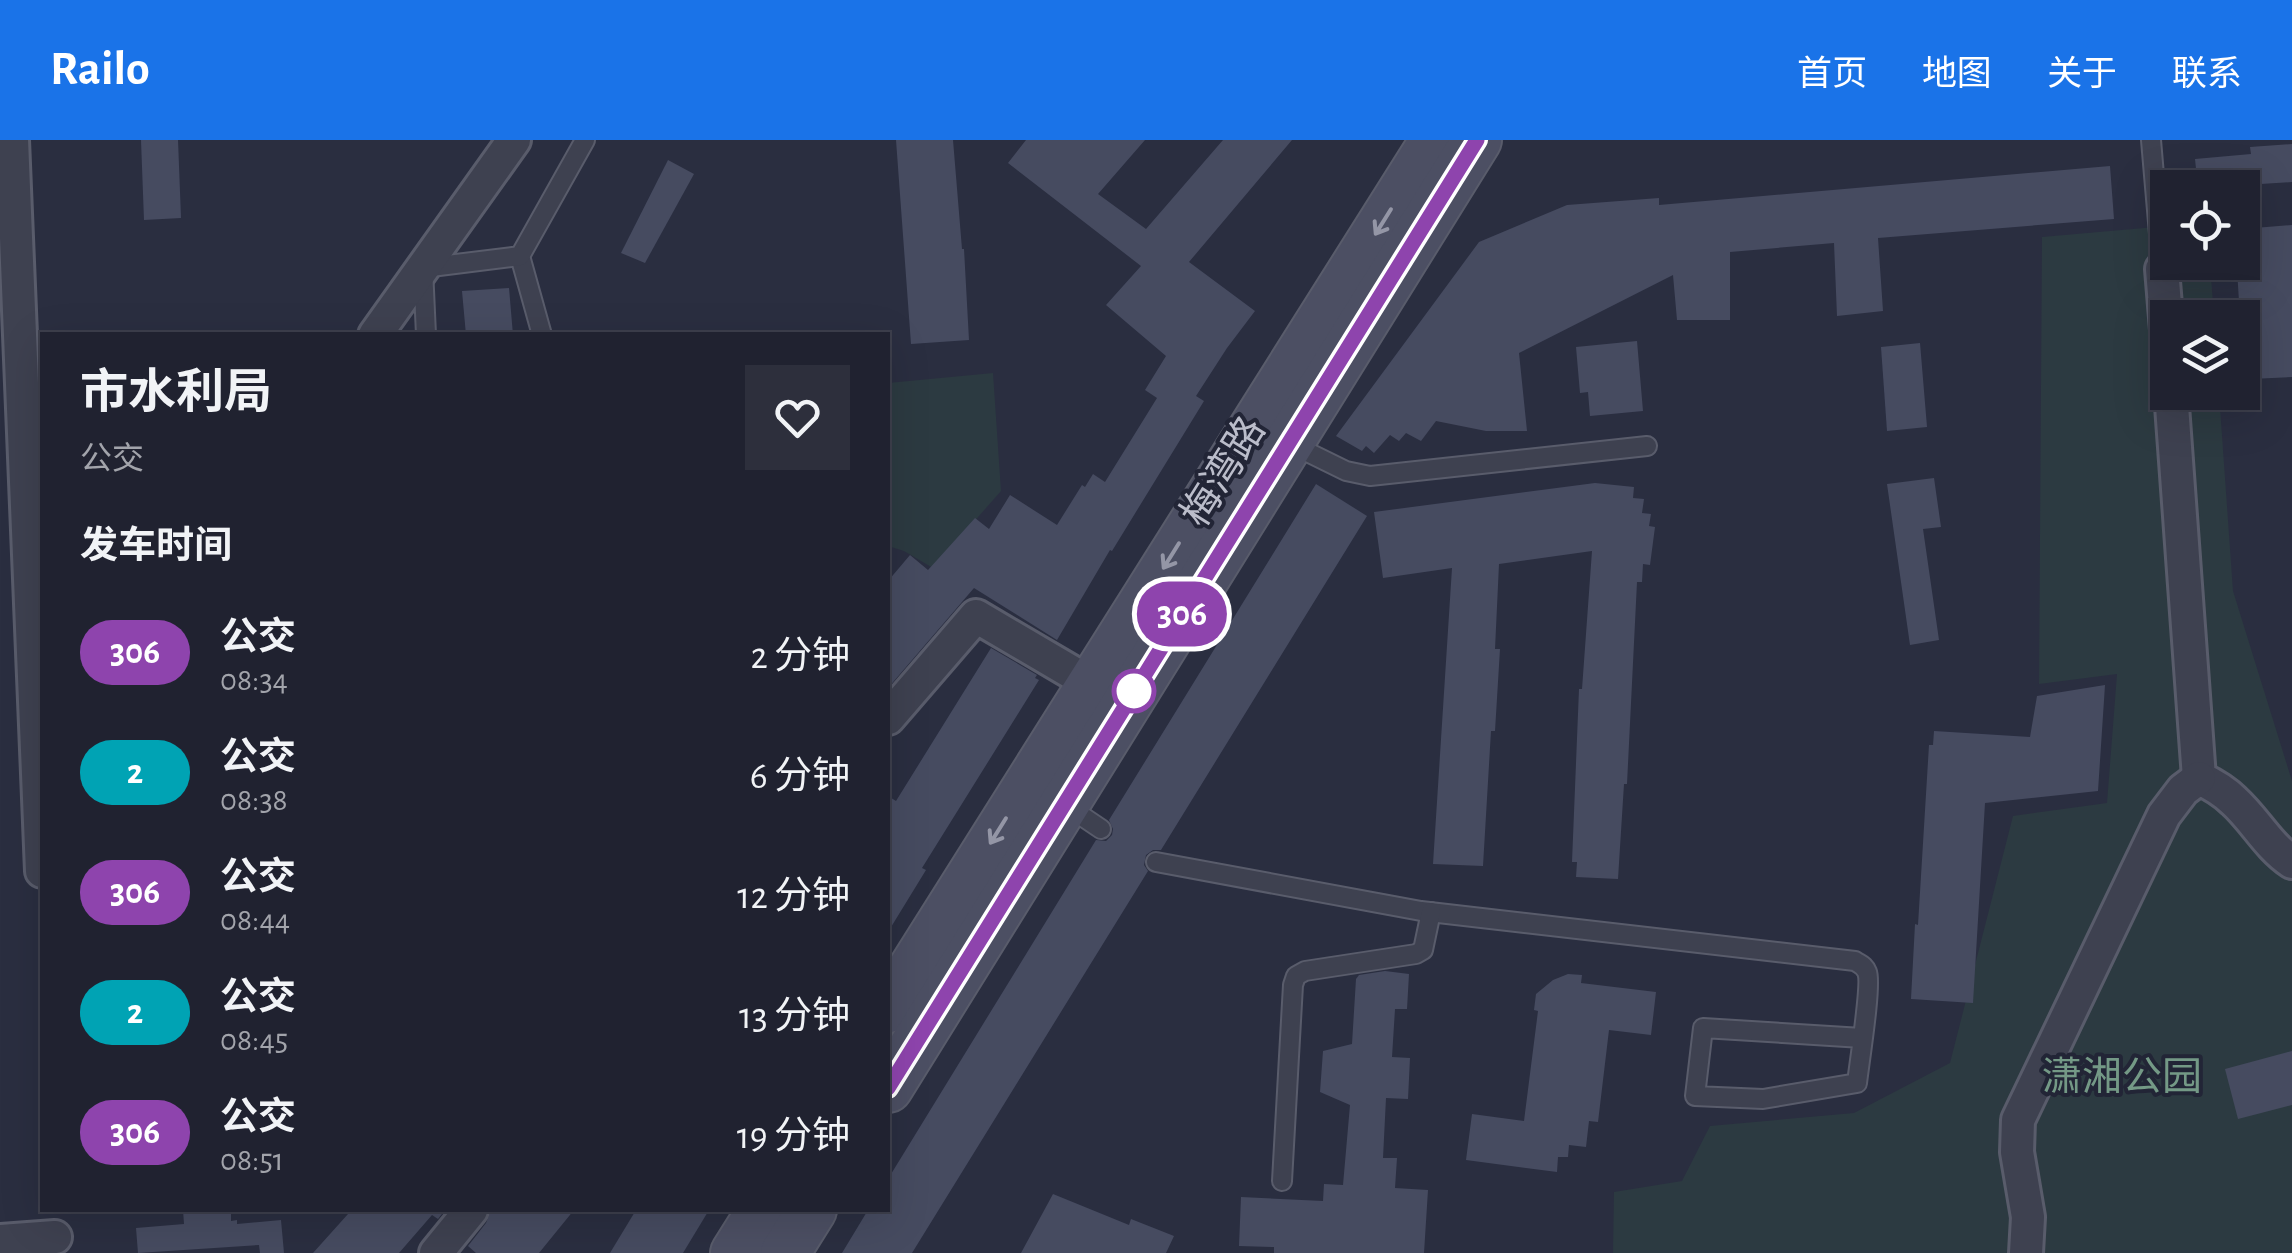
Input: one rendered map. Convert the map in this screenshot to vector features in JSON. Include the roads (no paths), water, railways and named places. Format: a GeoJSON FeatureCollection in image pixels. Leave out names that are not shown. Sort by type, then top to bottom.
{"type":"FeatureCollection","features":[{"type":"Feature","properties":{"kind":"street"},"geometry":{"type":"LineString","coordinates":[[12,140],[11,369],[40,829]]}},
{"type":"Feature","properties":{"kind":"street"},"geometry":{"type":"LineString","coordinates":[[378,332],[514,140]]}},
{"type":"Feature","properties":{"kind":"street","name":"梅湾路"},"geometry":{"type":"LineString","coordinates":[[890,1005],[1435,140]]}},
{"type":"Feature","properties":{"kind":"street","name":"梅湾路"},"geometry":{"type":"LineString","coordinates":[[890,1085],[1082,816],[1288,443],[1477,140]]}},
{"type":"Feature","properties":{"kind":"street"},"geometry":{"type":"LineString","coordinates":[[2172,410],[2200,778]]}},
{"type":"Feature","properties":{"kind":"street"},"geometry":{"type":"LineString","coordinates":[[890,716],[976,616],[1090,683]]}},
{"type":"Feature","properties":{"kind":"street"},"geometry":{"type":"LineString","coordinates":[[2200,778],[2236,802],[2279,853],[2292,862]]}},
{"type":"Feature","properties":{"kind":"street"},"geometry":{"type":"LineString","coordinates":[[2026,1253],[2028,1218],[2017,1152],[2018,1120],[2164,816],[2183,790],[2200,778]]}},
{"type":"Feature","properties":{"kind":"street"},"geometry":{"type":"LineString","coordinates":[[436,1253],[469,1212]]}},
{"type":"Feature","properties":{"kind":"street"},"geometry":{"type":"LineString","coordinates":[[0,1241],[55,1233]]}},
{"type":"Feature","properties":{"kind":"street"},"geometry":{"type":"LineString","coordinates":[[735,1253],[789,1234]]}},
{"type":"Feature","properties":{"kind":"lane"},"geometry":{"type":"LineString","coordinates":[[541,332],[520,256],[585,140]]}},
{"type":"Feature","properties":{"kind":"lane"},"geometry":{"type":"LineString","coordinates":[[2151,140],[2154,170]]}},
{"type":"Feature","properties":{"kind":"lane"},"geometry":{"type":"LineString","coordinates":[[426,332],[423,268],[520,256]]}},
{"type":"Feature","properties":{"kind":"lane"},"geometry":{"type":"LineString","coordinates":[[1288,443],[1346,471],[1370,476],[1647,446]]}},
{"type":"Feature","properties":{"kind":"lane"},"geometry":{"type":"LineString","coordinates":[[1156,862],[1431,912],[1863,966],[1868,974],[1862,1038],[1857,1083],[1763,1099],[1695,1096],[1703,1028],[1862,1038]]}},
{"type":"Feature","properties":{"kind":"lane"},"geometry":{"type":"LineString","coordinates":[[1282,1181],[1296,976],[1304,970],[1416,954],[1423,950],[1431,912]]}},
{"type":"Feature","properties":{"kind":"park label","name":"潇湘公园"},"geometry":{"type":"Point","coordinates":[2122,1078]}}]}
